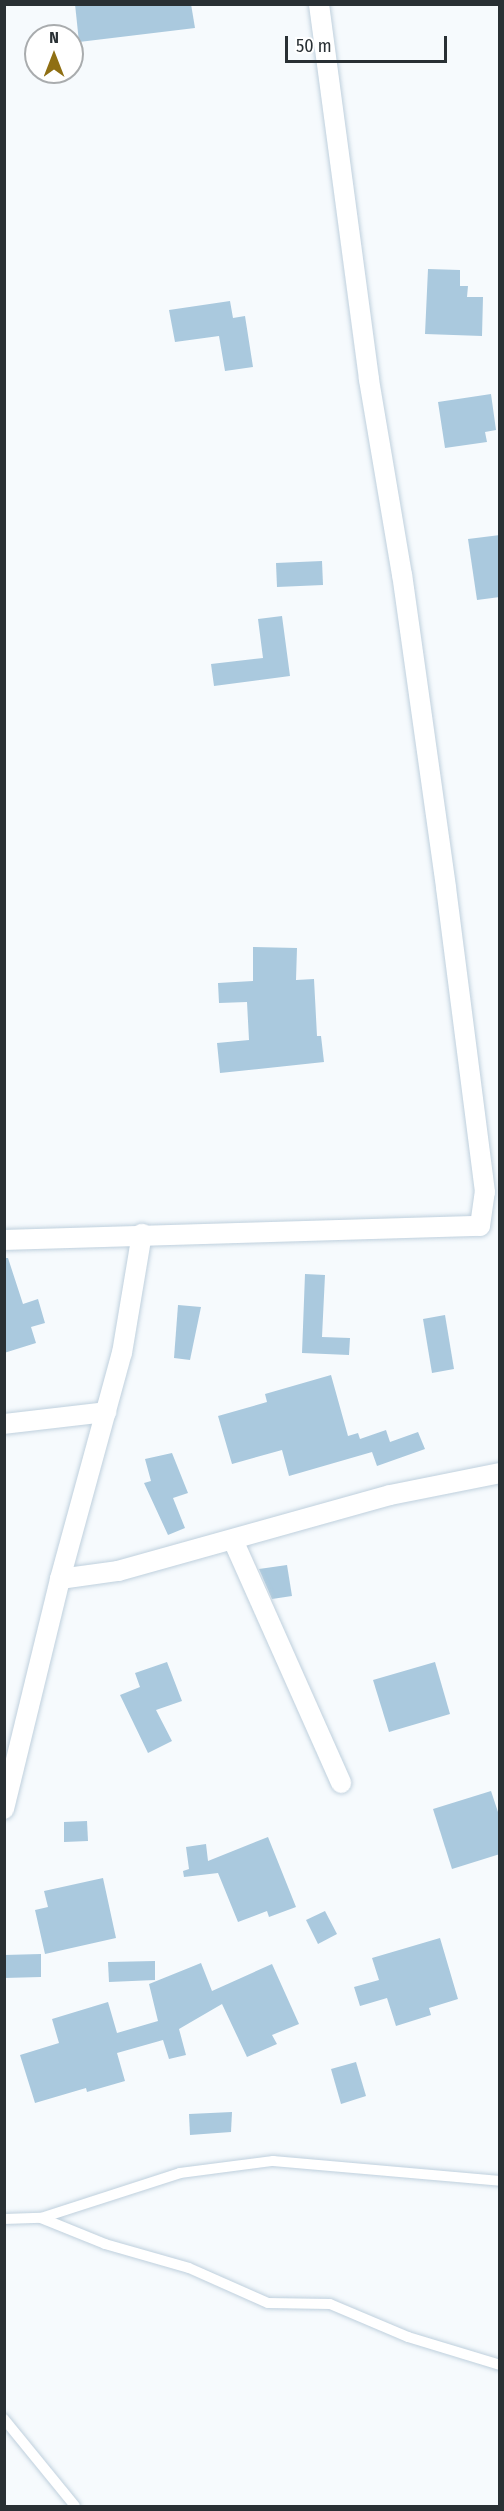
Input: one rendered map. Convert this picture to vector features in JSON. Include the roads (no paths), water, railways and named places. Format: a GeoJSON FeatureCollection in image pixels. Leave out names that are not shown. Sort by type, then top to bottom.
{"type":"FeatureCollection","features":[{"type":"Feature","properties":{"kind":"street"},"geometry":{"type":"LineString","coordinates":[[4,1240],[142,1234],[490,1227],[446,887],[402,575],[369,379],[319,4]]}},
{"type":"Feature","properties":{"kind":"street"},"geometry":{"type":"LineString","coordinates":[[4,1809],[60,1580],[122,1353],[142,1234]]}},
{"type":"Feature","properties":{"kind":"street"},"geometry":{"type":"LineString","coordinates":[[4,1424],[106,1412]]}},
{"type":"Feature","properties":{"kind":"street"},"geometry":{"type":"LineString","coordinates":[[60,1580],[118,1570],[390,1495],[500,1473]]}},
{"type":"Feature","properties":{"kind":"street"},"geometry":{"type":"LineString","coordinates":[[233,1540],[341,1784]]}},
{"type":"Feature","properties":{"kind":"lane"},"geometry":{"type":"LineString","coordinates":[[4,2219],[41,2218],[180,2173],[273,2161],[500,2181]]}},
{"type":"Feature","properties":{"kind":"lane"},"geometry":{"type":"LineString","coordinates":[[41,2218],[105,2244],[189,2268],[268,2303],[330,2304],[408,2337],[500,2365]]}},
{"type":"Feature","properties":{"kind":"lane"},"geometry":{"type":"LineString","coordinates":[[4,2419],[75,2506]]}}]}
